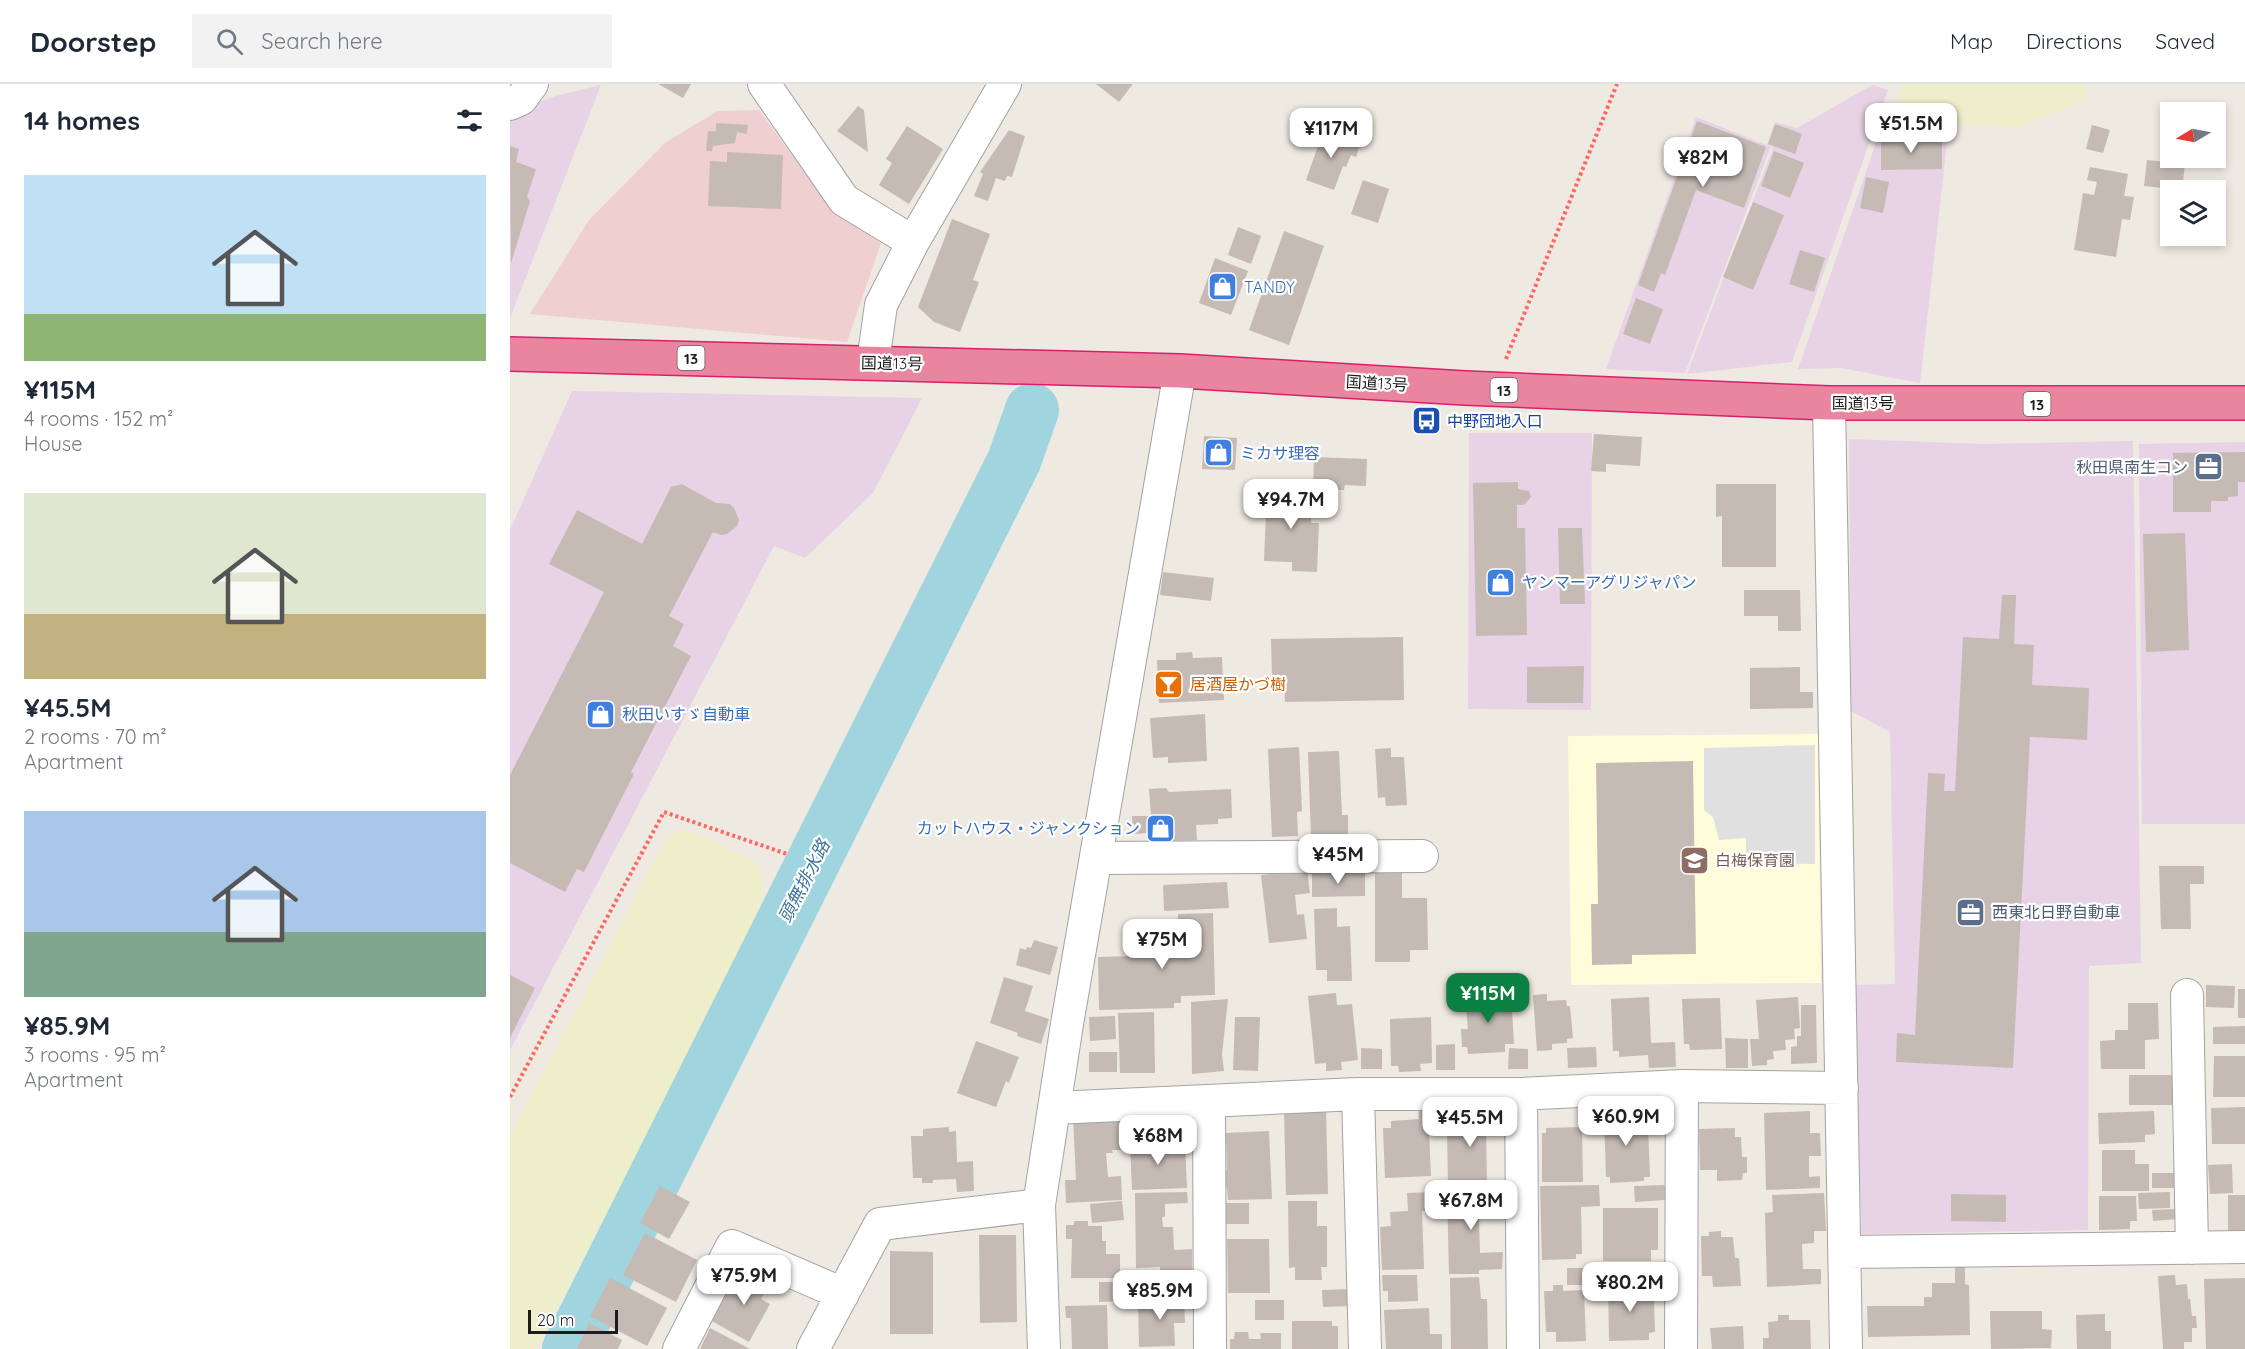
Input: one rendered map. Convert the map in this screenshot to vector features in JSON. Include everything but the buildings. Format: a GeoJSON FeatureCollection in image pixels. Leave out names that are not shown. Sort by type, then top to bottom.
{"type":"FeatureCollection","features":[{"type":"Feature","properties":{"kind":"highway","name":"国道13号"},"geometry":{"type":"LineString","coordinates":[[510,354],[1180,371],[1493,389],[1829,403],[2245,403]]}},
{"type":"Feature","properties":{"kind":"street"},"geometry":{"type":"LineString","coordinates":[[510,104],[521,99],[532,84]]}},
{"type":"Feature","properties":{"kind":"street"},"geometry":{"type":"LineString","coordinates":[[764,84],[844,200],[913,242]]}},
{"type":"Feature","properties":{"kind":"street"},"geometry":{"type":"LineString","coordinates":[[873,362],[881,305],[913,242],[1005,84]]}},
{"type":"Feature","properties":{"kind":"street"},"geometry":{"type":"LineString","coordinates":[[1044,1349],[1039,1205],[1180,371]]}},
{"type":"Feature","properties":{"kind":"street"},"geometry":{"type":"LineString","coordinates":[[1829,403],[1846,1349]]}},
{"type":"Feature","properties":{"kind":"street"},"geometry":{"type":"LineString","coordinates":[[1096,858],[1422,856]]}},
{"type":"Feature","properties":{"kind":"street"},"geometry":{"type":"LineString","coordinates":[[2187,995],[2192,1248]]}},
{"type":"Feature","properties":{"kind":"street"},"geometry":{"type":"LineString","coordinates":[[1054,1108],[1358,1094],[1521,1094],[1683,1086],[1842,1088]]}},
{"type":"Feature","properties":{"kind":"street"},"geometry":{"type":"LineString","coordinates":[[1681,1349],[1683,1086]]}},
{"type":"Feature","properties":{"kind":"street"},"geometry":{"type":"LineString","coordinates":[[1358,1094],[1365,1349]]}},
{"type":"Feature","properties":{"kind":"street"},"geometry":{"type":"LineString","coordinates":[[1521,1094],[1523,1349]]}},
{"type":"Feature","properties":{"kind":"street"},"geometry":{"type":"LineString","coordinates":[[1209,1101],[1210,1349]]}},
{"type":"Feature","properties":{"kind":"street"},"geometry":{"type":"LineString","coordinates":[[813,1349],[880,1224],[1039,1205]]}},
{"type":"Feature","properties":{"kind":"street"},"geometry":{"type":"LineString","coordinates":[[679,1349],[732,1246],[843,1294]]}},
{"type":"Feature","properties":{"kind":"street"},"geometry":{"type":"LineString","coordinates":[[1846,1252],[2245,1247]]}},
{"type":"Feature","properties":{"kind":"path"},"geometry":{"type":"LineString","coordinates":[[1493,389],[1617,84]]}},
{"type":"Feature","properties":{"kind":"path"},"geometry":{"type":"LineString","coordinates":[[510,1097],[664,812],[787,854]]}},
{"type":"Feature","properties":{"kind":"shaded area"},"geometry":{"type":"Polygon","coordinates":[[[601,85],[510,318],[510,112],[556,96],[601,85]]]}},
{"type":"Feature","properties":{"kind":"shaded area"},"geometry":{"type":"Polygon","coordinates":[[[1872,85],[1888,90],[1792,362],[1687,374],[1773,148],[1771,146],[1685,373],[1606,369],[1696,117],[1769,146],[1767,145],[1775,122],[1797,128],[1872,85]]]}},
{"type":"Feature","properties":{"kind":"shaded area"},"geometry":{"type":"Polygon","coordinates":[[[759,110],[827,203],[881,243],[847,342],[530,314],[589,220],[666,142],[718,111],[759,110]]]}},
{"type":"Feature","properties":{"kind":"shaded area"},"geometry":{"type":"Polygon","coordinates":[[[1879,134],[1948,134],[1920,383],[1841,368],[1798,369],[1879,134]]]}},
{"type":"Feature","properties":{"kind":"shaded area"},"geometry":{"type":"Polygon","coordinates":[[[572,391],[922,398],[873,493],[805,558],[774,546],[510,1050],[510,530],[572,391]]]}},
{"type":"Feature","properties":{"kind":"shaded area"},"geometry":{"type":"Polygon","coordinates":[[[1469,433],[1592,433],[1591,710],[1468,709],[1469,433]]]}},
{"type":"Feature","properties":{"kind":"shaded area"},"geometry":{"type":"Polygon","coordinates":[[[1849,439],[1983,444],[2133,441],[2141,963],[2089,966],[2088,1230],[1862,1234],[1852,985],[1895,984],[1890,732],[1851,711],[1849,439]]]}},
{"type":"Feature","properties":{"kind":"shaded area"},"geometry":{"type":"Polygon","coordinates":[[[2245,442],[2245,824],[2142,824],[2139,444],[2245,442]]]}},
{"type":"Feature","properties":{"kind":"shaded area","name":"白梅保育園"},"geometry":{"type":"Polygon","coordinates":[[[1818,734],[1821,983],[1571,985],[1568,736],[1818,734]]]}},
{"type":"Feature","properties":{"kind":"shaded area"},"geometry":{"type":"Polygon","coordinates":[[[1815,745],[1815,864],[1746,863],[1746,838],[1719,840],[1713,817],[1704,810],[1704,748],[1815,745]]]}},
{"type":"Feature","properties":{"kind":"green space"},"geometry":{"type":"Polygon","coordinates":[[[1903,84],[2085,84],[2084,101],[2017,127],[1891,120],[1903,84]]]}},
{"type":"Feature","properties":{"kind":"green space"},"geometry":{"type":"Polygon","coordinates":[[[683,829],[756,861],[763,878],[760,920],[536,1349],[510,1349],[510,1136],[659,852],[670,836],[683,829]]]}},
{"type":"Feature","properties":{"kind":"waterway","name":"頭無排水路"},"geometry":{"type":"LineString","coordinates":[[569,1349],[1014,461],[1032,410]]}},
{"type":"Feature","properties":{"kind":"place","name":"TANDY"},"geometry":{"type":"Point","coordinates":[1223,287]}},
{"type":"Feature","properties":{"kind":"place","name":"中野団地入口"},"geometry":{"type":"Point","coordinates":[1426,421]}},
{"type":"Feature","properties":{"kind":"place","name":"ミカサ理容"},"geometry":{"type":"Point","coordinates":[1219,453]}},
{"type":"Feature","properties":{"kind":"place","name":"秋田県南生コン"},"geometry":{"type":"Point","coordinates":[2209,467]}},
{"type":"Feature","properties":{"kind":"place","name":"ヤンマーアグリジャパン"},"geometry":{"type":"Point","coordinates":[1501,582]}},
{"type":"Feature","properties":{"kind":"place","name":"居酒屋かづ樹"},"geometry":{"type":"Point","coordinates":[1169,684]}},
{"type":"Feature","properties":{"kind":"place","name":"秋田いすゞ自動車"},"geometry":{"type":"Point","coordinates":[601,714]}},
{"type":"Feature","properties":{"kind":"place","name":"カットハウス・ジャンクション"},"geometry":{"type":"Point","coordinates":[1161,828]}},
{"type":"Feature","properties":{"kind":"place","name":"白梅保育園"},"geometry":{"type":"Point","coordinates":[1694,860]}},
{"type":"Feature","properties":{"kind":"place","name":"西東北日野自動車"},"geometry":{"type":"Point","coordinates":[1971,912]}}]}
